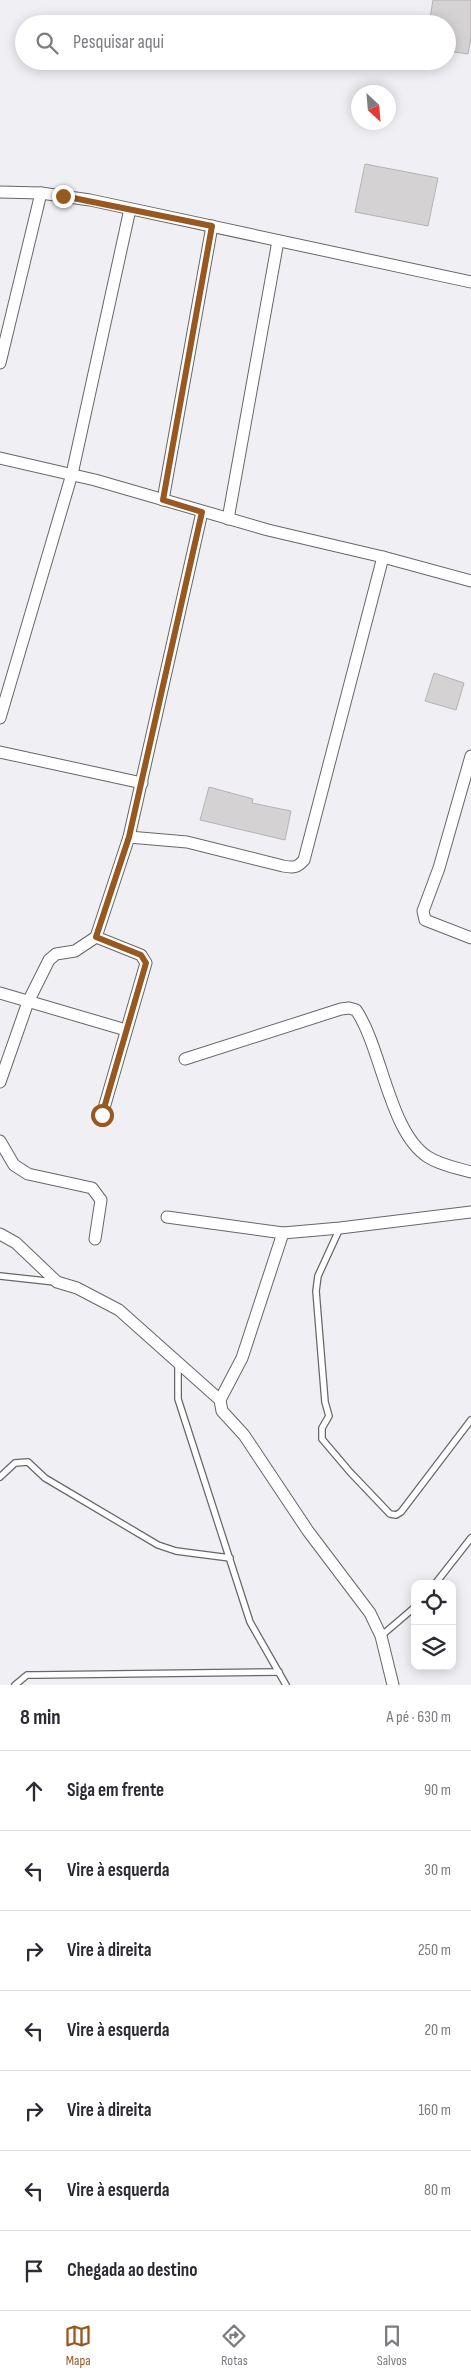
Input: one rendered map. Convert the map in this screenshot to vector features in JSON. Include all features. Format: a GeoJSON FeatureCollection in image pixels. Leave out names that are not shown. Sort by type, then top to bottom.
{"type":"FeatureCollection","features":[{"type":"Feature","properties":{"kind":"street"},"geometry":{"type":"LineString","coordinates":[[0,192],[41,193],[90,200],[471,282]]}},
{"type":"Feature","properties":{"kind":"street"},"geometry":{"type":"LineString","coordinates":[[0,363],[41,193]]}},
{"type":"Feature","properties":{"kind":"street"},"geometry":{"type":"LineString","coordinates":[[0,718],[72,474],[130,209]]}},
{"type":"Feature","properties":{"kind":"street"},"geometry":{"type":"LineString","coordinates":[[163,500],[212,226]]}},
{"type":"Feature","properties":{"kind":"street"},"geometry":{"type":"LineString","coordinates":[[228,519],[278,241]]}},
{"type":"Feature","properties":{"kind":"street"},"geometry":{"type":"LineString","coordinates":[[0,458],[72,474],[202,512],[383,557],[471,582]]}},
{"type":"Feature","properties":{"kind":"street"},"geometry":{"type":"LineString","coordinates":[[0,1082],[28,1002],[49,960],[56,954],[76,951],[96,937],[129,837],[202,512]]}},
{"type":"Feature","properties":{"kind":"street"},"geometry":{"type":"LineString","coordinates":[[129,837],[187,842],[292,868],[299,866],[304,860],[383,557]]}},
{"type":"Feature","properties":{"kind":"street"},"geometry":{"type":"LineString","coordinates":[[0,752],[142,783]]}},
{"type":"Feature","properties":{"kind":"street"},"geometry":{"type":"LineString","coordinates":[[471,756],[439,868],[423,911],[425,920],[471,938]]}},
{"type":"Feature","properties":{"kind":"street"},"geometry":{"type":"LineString","coordinates":[[96,937],[141,955],[146,963],[102,1115]]}},
{"type":"Feature","properties":{"kind":"street"},"geometry":{"type":"LineString","coordinates":[[0,993],[126,1030]]}},
{"type":"Feature","properties":{"kind":"street"},"geometry":{"type":"LineString","coordinates":[[185,1059],[341,1009],[349,1008],[356,1010],[366,1028],[402,1125],[415,1144],[427,1156],[471,1172]]}},
{"type":"Feature","properties":{"kind":"street"},"geometry":{"type":"LineString","coordinates":[[0,1141],[14,1165],[28,1174],[92,1188],[100,1200],[95,1239]]}},
{"type":"Feature","properties":{"kind":"street"},"geometry":{"type":"LineString","coordinates":[[167,1217],[282,1233],[471,1212]]}},
{"type":"Feature","properties":{"kind":"street"},"geometry":{"type":"LineString","coordinates":[[220,1400],[242,1358],[282,1233]]}},
{"type":"Feature","properties":{"kind":"street"},"geometry":{"type":"LineString","coordinates":[[0,1234],[16,1243],[57,1282],[77,1288],[119,1310],[220,1400],[222,1411],[244,1435],[308,1531],[370,1613],[381,1636],[393,1685]]}},
{"type":"Feature","properties":{"kind":"lane"},"geometry":{"type":"LineString","coordinates":[[340,1228],[318,1276],[316,1292],[325,1402],[329,1416],[322,1428],[322,1438],[350,1472],[390,1514],[396,1515],[401,1512],[471,1420]]}},
{"type":"Feature","properties":{"kind":"lane"},"geometry":{"type":"LineString","coordinates":[[0,1276],[57,1282]]}},
{"type":"Feature","properties":{"kind":"lane"},"geometry":{"type":"LineString","coordinates":[[178,1362],[178,1399],[250,1622],[286,1685]]}},
{"type":"Feature","properties":{"kind":"lane"},"geometry":{"type":"LineString","coordinates":[[0,1477],[15,1463],[28,1462],[45,1478],[158,1545],[176,1551],[230,1558]]}},
{"type":"Feature","properties":{"kind":"lane"},"geometry":{"type":"LineString","coordinates":[[438,1580],[471,1538]]}},
{"type":"Feature","properties":{"kind":"lane"},"geometry":{"type":"LineString","coordinates":[[381,1636],[411,1610]]}},
{"type":"Feature","properties":{"kind":"lane"},"geometry":{"type":"LineString","coordinates":[[15,1685],[27,1675],[278,1672]]}},
{"type":"Feature","properties":{"kind":"building"},"geometry":{"type":"Polygon","coordinates":[[[433,0],[471,0],[471,37],[468,54],[456,52],[456,15],[430,15],[433,0]]]}},
{"type":"Feature","properties":{"kind":"building"},"geometry":{"type":"Polygon","coordinates":[[[365,164],[438,178],[428,226],[355,212],[365,164]]]}},
{"type":"Feature","properties":{"kind":"building"},"geometry":{"type":"Polygon","coordinates":[[[434,673],[464,683],[456,710],[425,701],[434,673]]]}},
{"type":"Feature","properties":{"kind":"building"},"geometry":{"type":"Polygon","coordinates":[[[209,787],[253,799],[252,803],[291,811],[285,840],[200,820],[209,787]]]}},
{"type":"Feature","properties":{"kind":"route"},"geometry":{"type":"LineString","coordinates":[[63,196],[212,226],[163,500],[202,512],[129,837],[96,937],[141,955],[146,963],[102,1115]]}}]}
